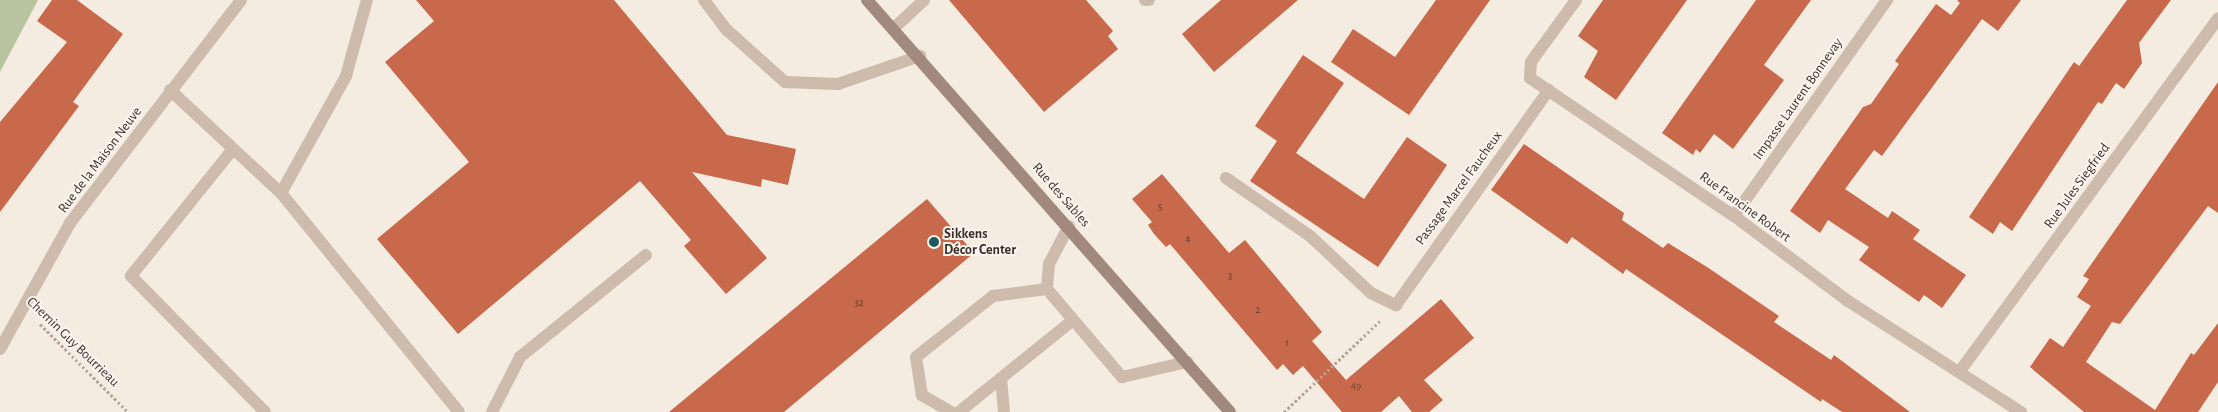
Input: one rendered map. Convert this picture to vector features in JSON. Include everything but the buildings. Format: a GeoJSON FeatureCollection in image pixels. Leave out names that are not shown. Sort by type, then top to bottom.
{"type":"FeatureCollection","features":[{"type":"Feature","properties":{"kind":"main road","name":"Rue des Sables"},"geometry":{"type":"LineString","coordinates":[[867,0],[920,56],[1228,411]]}},
{"type":"Feature","properties":{"kind":"street","name":"Rue de la Maison Neuve"},"geometry":{"type":"LineString","coordinates":[[0,349],[22,306],[70,223],[170,90],[241,0]]}},
{"type":"Feature","properties":{"kind":"street"},"geometry":{"type":"LineString","coordinates":[[280,193],[346,76],[367,0]]}},
{"type":"Feature","properties":{"kind":"street"},"geometry":{"type":"LineString","coordinates":[[704,0],[727,30],[785,82],[838,84],[920,56]]}},
{"type":"Feature","properties":{"kind":"street"},"geometry":{"type":"LineString","coordinates":[[894,28],[924,0]]}},
{"type":"Feature","properties":{"kind":"street","name":"Rue Francine Robert"},"geometry":{"type":"LineString","coordinates":[[1576,0],[1531,62],[1530,78],[1734,216],[1848,301],[1960,371],[2020,412]]}},
{"type":"Feature","properties":{"kind":"street","name":"Impasse Laurent Bonnevay"},"geometry":{"type":"LineString","coordinates":[[1734,216],[1887,0]]}},
{"type":"Feature","properties":{"kind":"street","name":"Rue Jules Siegfried"},"geometry":{"type":"LineString","coordinates":[[1960,371],[2218,18]]}},
{"type":"Feature","properties":{"kind":"street"},"geometry":{"type":"LineString","coordinates":[[170,90],[280,193],[459,412]]}},
{"type":"Feature","properties":{"kind":"street","name":"Passage Marcel Faucheux"},"geometry":{"type":"LineString","coordinates":[[1396,305],[1549,90]]}},
{"type":"Feature","properties":{"kind":"street"},"geometry":{"type":"LineString","coordinates":[[233,149],[132,276],[264,412]]}},
{"type":"Feature","properties":{"kind":"street"},"geometry":{"type":"LineString","coordinates":[[1226,178],[1310,236],[1371,293],[1396,305]]}},
{"type":"Feature","properties":{"kind":"street"},"geometry":{"type":"LineString","coordinates":[[1069,226],[1049,264],[1047,289],[1122,378],[1187,362]]}},
{"type":"Feature","properties":{"kind":"street"},"geometry":{"type":"LineString","coordinates":[[492,412],[520,357],[646,255]]}},
{"type":"Feature","properties":{"kind":"street"},"geometry":{"type":"LineString","coordinates":[[951,412],[922,395],[916,357],[993,296],[1047,289]]}},
{"type":"Feature","properties":{"kind":"street"},"geometry":{"type":"LineString","coordinates":[[959,412],[1073,320]]}},
{"type":"Feature","properties":{"kind":"street"},"geometry":{"type":"LineString","coordinates":[[1001,378],[1004,412]]}},
{"type":"Feature","properties":{"kind":"path"},"geometry":{"type":"LineString","coordinates":[[1284,412],[1396,305]]}},
{"type":"Feature","properties":{"kind":"path","name":"Chemin Guy Bourrieau"},"geometry":{"type":"LineString","coordinates":[[22,306],[128,412]]}},
{"type":"Feature","properties":{"kind":"green space"},"geometry":{"type":"Polygon","coordinates":[[[0,0],[38,0],[0,72],[0,0]]]}},
{"type":"Feature","properties":{"kind":"place","name":"Sikkens Décor Center"},"geometry":{"type":"Point","coordinates":[934,242]}}]}
